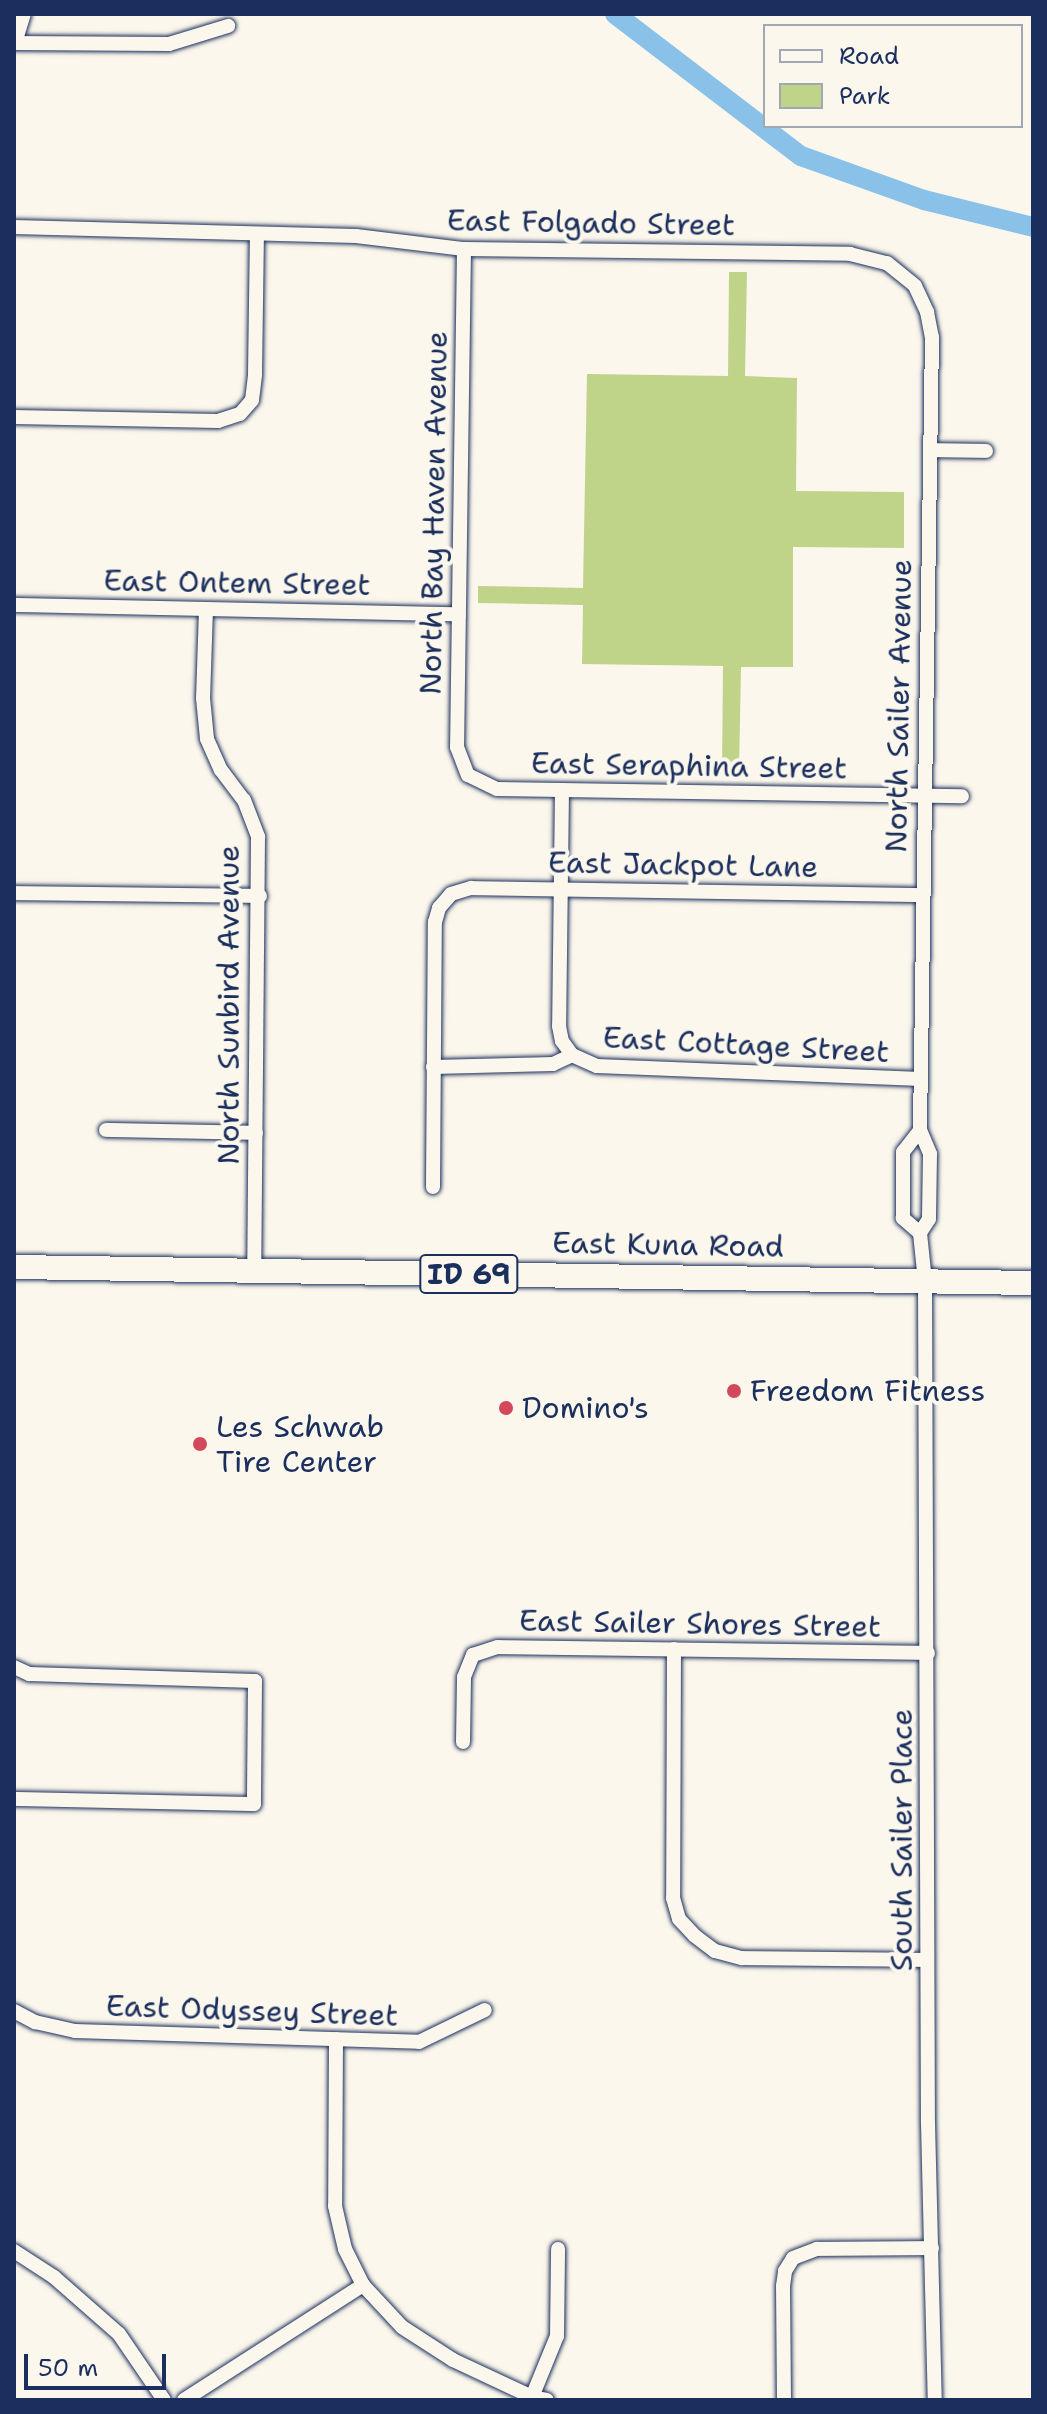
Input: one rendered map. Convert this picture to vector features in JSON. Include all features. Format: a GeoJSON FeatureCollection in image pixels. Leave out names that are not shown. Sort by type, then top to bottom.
{"type":"FeatureCollection","features":[{"type":"Feature","properties":{"kind":"main road","name":"East Kuna Road"},"geometry":{"type":"LineString","coordinates":[[14,1267],[1033,1283]]}},
{"type":"Feature","properties":{"kind":"street"},"geometry":{"type":"LineString","coordinates":[[24,14],[14,43],[169,44],[228,26]]}},
{"type":"Feature","properties":{"kind":"street","name":"East Folgado Street"},"geometry":{"type":"LineString","coordinates":[[14,227],[356,236],[464,249],[850,254],[887,263],[915,286]]}},
{"type":"Feature","properties":{"kind":"street"},"geometry":{"type":"LineString","coordinates":[[14,417],[218,421],[240,414],[252,400],[255,374],[257,234]]}},
{"type":"Feature","properties":{"kind":"street","name":"North Bay Haven Avenue"},"geometry":{"type":"LineString","coordinates":[[464,249],[457,747],[468,775]]}},
{"type":"Feature","properties":{"kind":"street","name":"North Sailer Avenue"},"geometry":{"type":"LineString","coordinates":[[915,286],[927,312],[932,337],[920,1130],[930,1154],[929,1219],[920,1233],[925,1281]]}},
{"type":"Feature","properties":{"kind":"street"},"geometry":{"type":"LineString","coordinates":[[930,450],[986,451]]}},
{"type":"Feature","properties":{"kind":"street","name":"East Ontem Street"},"geometry":{"type":"LineString","coordinates":[[14,605],[459,614]]}},
{"type":"Feature","properties":{"kind":"street","name":"North Sunbird Avenue"},"geometry":{"type":"LineString","coordinates":[[206,609],[203,698],[207,739],[221,770],[252,817],[258,837],[260,896],[254,1271]]}},
{"type":"Feature","properties":{"kind":"street","name":"East Seraphina Street"},"geometry":{"type":"LineString","coordinates":[[468,775],[497,789],[962,796]]}},
{"type":"Feature","properties":{"kind":"street"},"geometry":{"type":"LineString","coordinates":[[433,1187],[433,1067],[553,1064],[572,1055],[562,1041],[559,1026],[562,790]]}},
{"type":"Feature","properties":{"kind":"street","name":"East Jackpot Lane"},"geometry":{"type":"LineString","coordinates":[[433,1067],[435,922],[446,898],[471,888],[922,895]]}},
{"type":"Feature","properties":{"kind":"street"},"geometry":{"type":"LineString","coordinates":[[14,893],[260,896]]}},
{"type":"Feature","properties":{"kind":"street","name":"East Cottage Street"},"geometry":{"type":"LineString","coordinates":[[572,1055],[597,1066],[921,1079]]}},
{"type":"Feature","properties":{"kind":"street"},"geometry":{"type":"LineString","coordinates":[[106,1130],[256,1133]]}},
{"type":"Feature","properties":{"kind":"street","name":"North Sailer Avenue"},"geometry":{"type":"LineString","coordinates":[[920,1130],[903,1152],[903,1218],[920,1233]]}},
{"type":"Feature","properties":{"kind":"street","name":"South Sailer Place"},"geometry":{"type":"LineString","coordinates":[[925,1281],[927,1960],[935,2400]]}},
{"type":"Feature","properties":{"kind":"street","name":"East Sailer Shores Street"},"geometry":{"type":"LineString","coordinates":[[463,1742],[464,1677],[473,1655],[498,1647],[928,1653]]}},
{"type":"Feature","properties":{"kind":"street"},"geometry":{"type":"LineString","coordinates":[[674,1649],[673,1898],[679,1919],[715,1951],[742,1958],[927,1960]]}},
{"type":"Feature","properties":{"kind":"street"},"geometry":{"type":"LineString","coordinates":[[14,1667],[29,1674],[255,1681],[254,1804],[14,1799]]}},
{"type":"Feature","properties":{"kind":"street","name":"East Odyssey Street"},"geometry":{"type":"LineString","coordinates":[[14,2011],[35,2022],[75,2031],[419,2042],[485,2010]]}},
{"type":"Feature","properties":{"kind":"street"},"geometry":{"type":"LineString","coordinates":[[336,2039],[335,2206],[345,2249],[363,2285],[402,2327],[453,2360],[540,2398],[557,2336],[558,2249]]}},
{"type":"Feature","properties":{"kind":"street"},"geometry":{"type":"LineString","coordinates":[[784,2400],[783,2286],[785,2271],[793,2258],[817,2249],[932,2248]]}},
{"type":"Feature","properties":{"kind":"street"},"geometry":{"type":"LineString","coordinates":[[14,2251],[54,2277],[119,2334],[164,2400]]}},
{"type":"Feature","properties":{"kind":"street"},"geometry":{"type":"LineString","coordinates":[[184,2400],[363,2285]]}},
{"type":"Feature","properties":{"kind":"green space"},"geometry":{"type":"Polygon","coordinates":[[[729,272],[747,272],[745,376],[797,378],[796,491],[904,492],[904,548],[793,547],[793,667],[741,667],[739,772],[722,772],[723,666],[582,664],[583,605],[478,603],[478,586],[583,588],[587,374],[728,376],[729,272]]]}},
{"type":"Feature","properties":{"kind":"waterway"},"geometry":{"type":"LineString","coordinates":[[615,14],[763,127]]}},
{"type":"Feature","properties":{"kind":"waterway"},"geometry":{"type":"LineString","coordinates":[[764,128],[801,156],[924,200],[1033,227]]}},
{"type":"Feature","properties":{"kind":"place","name":"Freedom Fitness"},"geometry":{"type":"Point","coordinates":[734,1391]}},
{"type":"Feature","properties":{"kind":"place","name":"Domino's"},"geometry":{"type":"Point","coordinates":[506,1408]}},
{"type":"Feature","properties":{"kind":"place","name":"Les Schwab Tire Center"},"geometry":{"type":"Point","coordinates":[200,1444]}}]}
